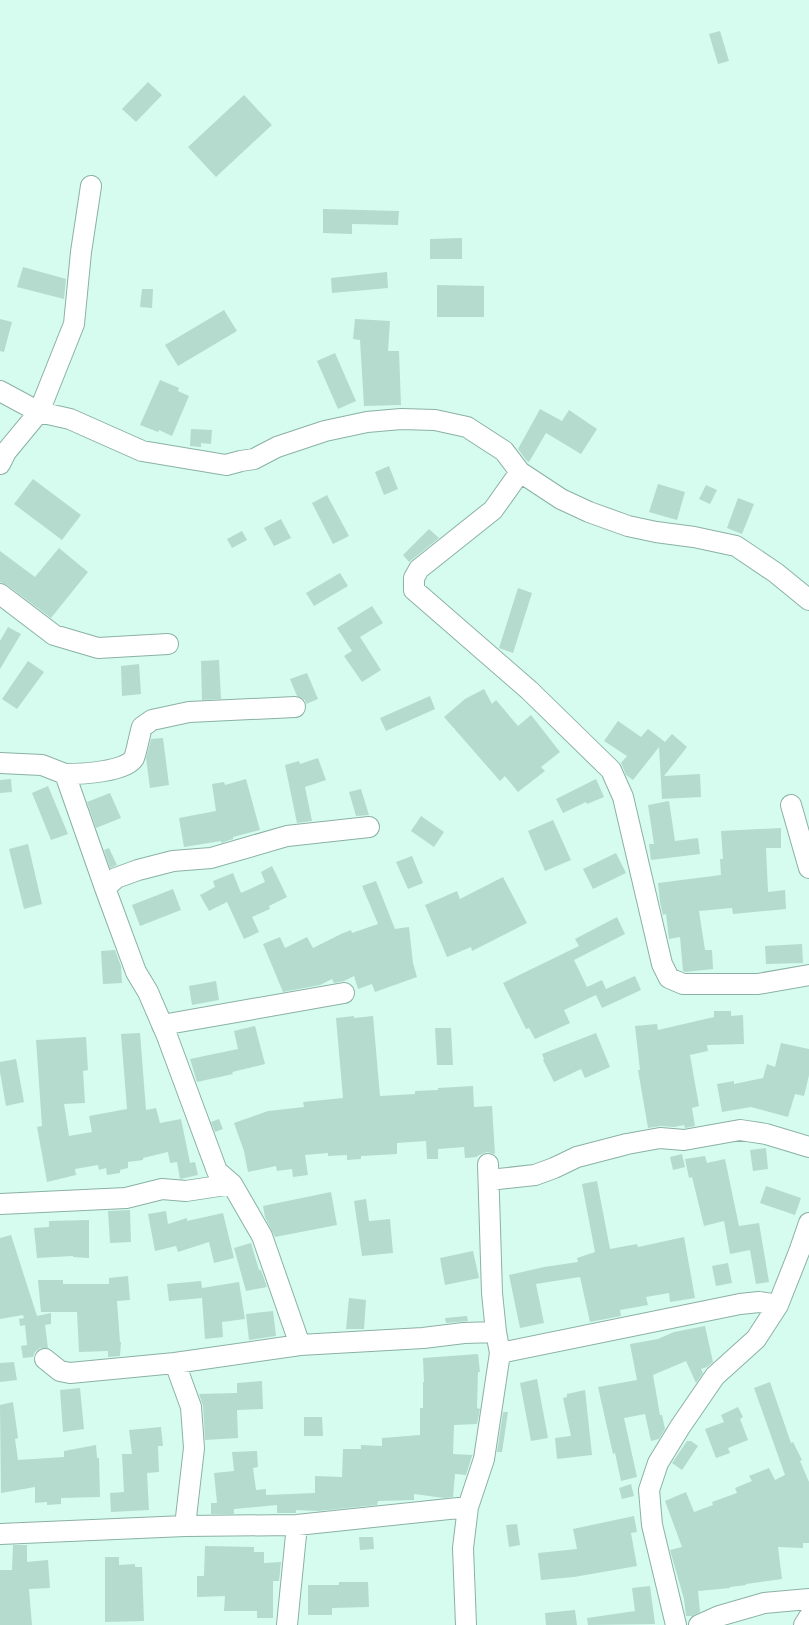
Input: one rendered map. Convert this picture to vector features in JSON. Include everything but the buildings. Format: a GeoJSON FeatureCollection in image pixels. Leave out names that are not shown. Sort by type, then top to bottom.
{"type":"FeatureCollection","features":[{"type":"Feature","properties":{"kind":"street"},"geometry":{"type":"LineString","coordinates":[[0,464],[6,452],[39,412],[74,324],[81,252],[91,186]]}},
{"type":"Feature","properties":{"kind":"street"},"geometry":{"type":"LineString","coordinates":[[0,391],[39,412],[70,419],[142,451],[226,465],[241,460],[254,459],[277,447],[325,431],[367,422],[401,419],[435,420],[467,427],[504,451],[520,472],[561,499],[589,512],[628,526],[736,546],[776,573],[809,600]]}},
{"type":"Feature","properties":{"kind":"street"},"geometry":{"type":"LineString","coordinates":[[520,472],[493,510],[419,569],[414,578],[414,590],[529,690],[611,770],[623,797],[662,964],[669,978],[683,984],[758,984],[809,976]]}},
{"type":"Feature","properties":{"kind":"street"},"geometry":{"type":"LineString","coordinates":[[0,594],[54,635],[98,648],[168,644]]}},
{"type":"Feature","properties":{"kind":"street"},"geometry":{"type":"LineString","coordinates":[[0,763],[42,765],[65,774],[82,774],[123,767],[134,758],[142,727],[152,720],[189,712],[295,707]]}},
{"type":"Feature","properties":{"kind":"street"},"geometry":{"type":"LineString","coordinates":[[65,774],[136,972],[148,992],[162,1025],[217,1171],[232,1184],[262,1236],[300,1345]]}},
{"type":"Feature","properties":{"kind":"street"},"geometry":{"type":"LineString","coordinates":[[790,805],[809,868]]}},
{"type":"Feature","properties":{"kind":"street"},"geometry":{"type":"LineString","coordinates":[[105,888],[116,878],[173,861],[210,858],[287,836],[369,827]]}},
{"type":"Feature","properties":{"kind":"street"},"geometry":{"type":"LineString","coordinates":[[162,1025],[344,993]]}},
{"type":"Feature","properties":{"kind":"street"},"geometry":{"type":"LineString","coordinates":[[466,1625],[463,1548],[468,1507],[484,1459],[500,1353],[492,1293],[489,1172],[535,1175],[577,1157],[627,1144],[660,1138],[684,1140],[740,1130],[766,1134],[809,1147]]}},
{"type":"Feature","properties":{"kind":"street"},"geometry":{"type":"LineString","coordinates":[[0,1204],[126,1198],[162,1189],[186,1191],[232,1184]]}},
{"type":"Feature","properties":{"kind":"street"},"geometry":{"type":"LineString","coordinates":[[676,1625],[652,1525],[648,1490],[658,1463],[715,1376],[756,1339],[778,1305],[809,1223]]}},
{"type":"Feature","properties":{"kind":"street"},"geometry":{"type":"LineString","coordinates":[[500,1353],[740,1304],[759,1302],[778,1305]]}},
{"type":"Feature","properties":{"kind":"street"},"geometry":{"type":"LineString","coordinates":[[45,1359],[60,1371],[70,1373],[175,1363],[300,1345],[496,1332]]}},
{"type":"Feature","properties":{"kind":"street"},"geometry":{"type":"LineString","coordinates":[[175,1363],[191,1407],[194,1448],[185,1526]]}},
{"type":"Feature","properties":{"kind":"street"},"geometry":{"type":"LineString","coordinates":[[0,1534],[185,1526],[297,1525],[468,1507]]}},
{"type":"Feature","properties":{"kind":"street"},"geometry":{"type":"LineString","coordinates":[[287,1625],[297,1525]]}},
{"type":"Feature","properties":{"kind":"street"},"geometry":{"type":"LineString","coordinates":[[699,1625],[719,1616],[764,1603],[809,1599]]}},
{"type":"Feature","properties":{"kind":"street"},"geometry":{"type":"LineString","coordinates":[[804,1625],[809,1617]]}}]}
